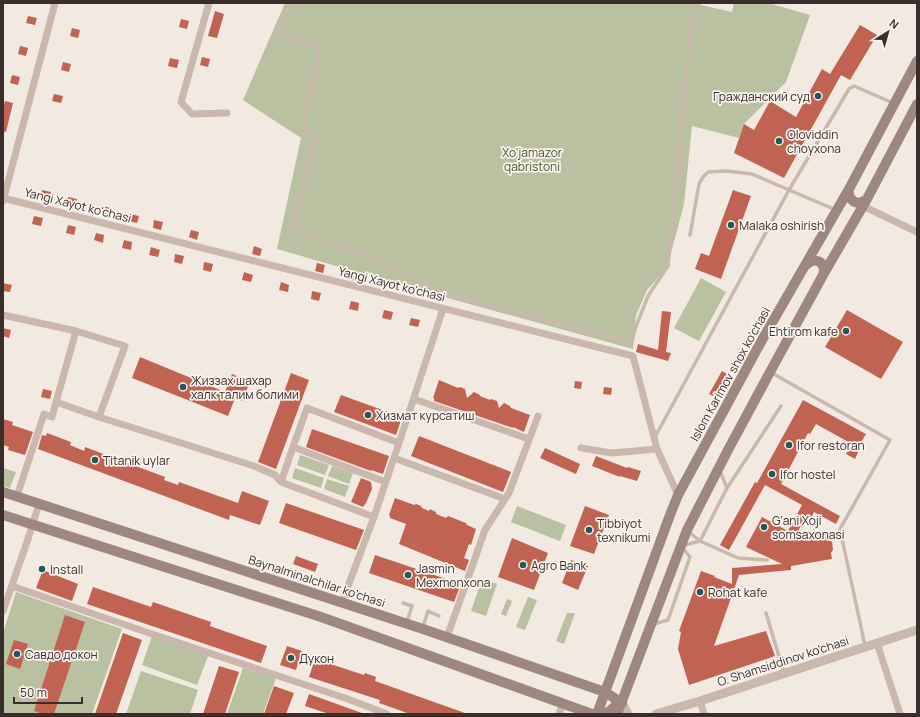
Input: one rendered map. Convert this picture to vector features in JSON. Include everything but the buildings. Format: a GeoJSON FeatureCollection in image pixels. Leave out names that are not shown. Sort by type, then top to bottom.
{"type":"FeatureCollection","features":[{"type":"Feature","properties":{"kind":"main road","name":"Islom Karimov shox ko'chasi"},"geometry":{"type":"LineString","coordinates":[[597,714],[678,495],[762,340],[849,189],[917,61]]}},
{"type":"Feature","properties":{"kind":"main road"},"geometry":{"type":"LineString","coordinates":[[617,714],[687,530],[718,468],[823,275],[865,203],[917,104]]}},
{"type":"Feature","properties":{"kind":"main road"},"geometry":{"type":"LineString","coordinates":[[849,189],[850,198],[855,202],[865,203]]}},
{"type":"Feature","properties":{"kind":"main road"},"geometry":{"type":"LineString","coordinates":[[806,264],[810,261],[816,260],[823,266],[823,275]]}},
{"type":"Feature","properties":{"kind":"main road","name":"Baynalminalchilar ko’chasi"},"geometry":{"type":"LineString","coordinates":[[3,492],[423,628],[622,699]]}},
{"type":"Feature","properties":{"kind":"main road"},"geometry":{"type":"LineString","coordinates":[[3,515],[322,616],[592,714]]}},
{"type":"Feature","properties":{"kind":"main road"},"geometry":{"type":"LineString","coordinates":[[604,714],[611,710],[622,699]]}},
{"type":"Feature","properties":{"kind":"street","name":"Yangi Xayot ko'chasi"},"geometry":{"type":"LineString","coordinates":[[55,3],[3,199],[633,356],[657,449],[678,495]]}},
{"type":"Feature","properties":{"kind":"street"},"geometry":{"type":"LineString","coordinates":[[209,3],[181,102],[192,114],[227,113]]}},
{"type":"Feature","properties":{"kind":"street"},"geometry":{"type":"LineString","coordinates":[[865,203],[917,232]]}},
{"type":"Feature","properties":{"kind":"street"},"geometry":{"type":"LineString","coordinates":[[342,602],[374,518],[443,309]]}},
{"type":"Feature","properties":{"kind":"street"},"geometry":{"type":"LineString","coordinates":[[3,315],[76,331],[125,346],[99,417]]}},
{"type":"Feature","properties":{"kind":"street"},"geometry":{"type":"LineString","coordinates":[[17,496],[44,414],[52,417],[76,331]]}},
{"type":"Feature","properties":{"kind":"street"},"geometry":{"type":"LineString","coordinates":[[414,399],[529,439]]}},
{"type":"Feature","properties":{"kind":"street"},"geometry":{"type":"LineString","coordinates":[[56,402],[254,466],[275,475],[281,482],[374,518]]}},
{"type":"Feature","properties":{"kind":"street"},"geometry":{"type":"LineString","coordinates":[[281,482],[307,408],[399,443]]}},
{"type":"Feature","properties":{"kind":"street"},"geometry":{"type":"LineString","coordinates":[[447,637],[484,530],[509,493],[538,416]]}},
{"type":"Feature","properties":{"kind":"street"},"geometry":{"type":"LineString","coordinates":[[293,446],[386,482]]}},
{"type":"Feature","properties":{"kind":"street"},"geometry":{"type":"LineString","coordinates":[[581,448],[612,454],[657,449]]}},
{"type":"Feature","properties":{"kind":"street"},"geometry":{"type":"LineString","coordinates":[[394,458],[505,499]]}},
{"type":"Feature","properties":{"kind":"street"},"geometry":{"type":"LineString","coordinates":[[3,611],[39,504]]}},
{"type":"Feature","properties":{"kind":"street"},"geometry":{"type":"LineString","coordinates":[[12,586],[159,637],[345,698],[387,714]]}},
{"type":"Feature","properties":{"kind":"street","name":"O. Shamsiddinov ko'chasi"},"geometry":{"type":"LineString","coordinates":[[656,714],[917,630]]}},
{"type":"Feature","properties":{"kind":"street"},"geometry":{"type":"LineString","coordinates":[[877,643],[900,714]]}},
{"type":"Feature","properties":{"kind":"street"},"geometry":{"type":"LineString","coordinates":[[622,699],[628,714]]}},
{"type":"Feature","properties":{"kind":"street"},"geometry":{"type":"LineString","coordinates":[[700,701],[704,714]]}},
{"type":"Feature","properties":{"kind":"street"},"geometry":{"type":"LineString","coordinates":[[559,714],[563,703]]}},
{"type":"Feature","properties":{"kind":"lane"},"geometry":{"type":"LineString","coordinates":[[290,3],[276,34],[320,47],[302,131],[316,137],[293,228],[377,259],[419,279],[445,294],[632,342],[648,296],[668,266],[693,3]]}},
{"type":"Feature","properties":{"kind":"lane"},"geometry":{"type":"LineString","coordinates":[[654,439],[789,190],[849,89],[854,86],[894,104]]}},
{"type":"Feature","properties":{"kind":"lane"},"geometry":{"type":"LineString","coordinates":[[690,234],[699,184],[708,172],[726,171],[752,174],[837,210]]}},
{"type":"Feature","properties":{"kind":"lane"},"geometry":{"type":"LineString","coordinates":[[770,372],[890,440],[840,529],[865,647]]}},
{"type":"Feature","properties":{"kind":"lane"},"geometry":{"type":"LineString","coordinates":[[651,625],[668,620],[690,557],[681,546],[700,541],[727,488],[781,406]]}},
{"type":"Feature","properties":{"kind":"lane"},"geometry":{"type":"LineString","coordinates":[[718,468],[727,488]]}},
{"type":"Feature","properties":{"kind":"lane"},"geometry":{"type":"LineString","coordinates":[[687,530],[700,541],[738,558],[767,560]]}},
{"type":"Feature","properties":{"kind":"lane"},"geometry":{"type":"LineString","coordinates":[[403,603],[412,606],[407,623]]}},
{"type":"Feature","properties":{"kind":"lane"},"geometry":{"type":"LineString","coordinates":[[423,628],[428,612],[439,616]]}},
{"type":"Feature","properties":{"kind":"lane"},"geometry":{"type":"LineString","coordinates":[[766,613],[784,674]]}},
{"type":"Feature","properties":{"kind":"green space","name":"Xo'jamazor qabristoni"},"geometry":{"type":"Polygon","coordinates":[[[285,3],[700,3],[701,5],[732,12],[734,3],[768,3],[810,15],[786,82],[744,124],[739,138],[692,126],[684,204],[667,268],[647,290],[636,315],[633,349],[277,249],[301,138],[243,100],[285,3]]]}},
{"type":"Feature","properties":{"kind":"green space"},"geometry":{"type":"Polygon","coordinates":[[[701,278],[726,292],[699,341],[674,328],[701,278]]]}},
{"type":"Feature","properties":{"kind":"green space"},"geometry":{"type":"Polygon","coordinates":[[[300,455],[329,465],[325,475],[297,465],[300,455]]]}},
{"type":"Feature","properties":{"kind":"green space"},"geometry":{"type":"Polygon","coordinates":[[[332,466],[353,473],[349,484],[328,476],[332,466]]]}},
{"type":"Feature","properties":{"kind":"green space"},"geometry":{"type":"Polygon","coordinates":[[[3,468],[16,472],[10,488],[3,486],[3,468]]]}},
{"type":"Feature","properties":{"kind":"green space"},"geometry":{"type":"Polygon","coordinates":[[[295,468],[324,478],[321,488],[292,478],[295,468]]]}},
{"type":"Feature","properties":{"kind":"green space"},"geometry":{"type":"Polygon","coordinates":[[[327,479],[349,486],[345,497],[324,489],[327,479]]]}},
{"type":"Feature","properties":{"kind":"green space"},"geometry":{"type":"Polygon","coordinates":[[[517,506],[566,525],[560,541],[511,522],[517,506]]]}},
{"type":"Feature","properties":{"kind":"green space"},"geometry":{"type":"Polygon","coordinates":[[[482,579],[497,584],[486,616],[471,611],[482,579]]]}},
{"type":"Feature","properties":{"kind":"green space"},"geometry":{"type":"Polygon","coordinates":[[[16,592],[122,629],[92,714],[3,714],[3,633],[16,592]]]}},
{"type":"Feature","properties":{"kind":"green space"},"geometry":{"type":"Polygon","coordinates":[[[528,597],[537,600],[525,630],[516,627],[528,597]]]}},
{"type":"Feature","properties":{"kind":"green space"},"geometry":{"type":"Polygon","coordinates":[[[507,599],[512,601],[506,616],[501,614],[507,599]]]}},
{"type":"Feature","properties":{"kind":"green space"},"geometry":{"type":"Polygon","coordinates":[[[567,613],[575,613],[564,644],[556,641],[567,613]]]}},
{"type":"Feature","properties":{"kind":"green space"},"geometry":{"type":"Polygon","coordinates":[[[152,636],[208,656],[197,685],[142,665],[152,636]]]}},
{"type":"Feature","properties":{"kind":"green space"},"geometry":{"type":"Polygon","coordinates":[[[243,668],[276,678],[263,714],[227,714],[243,668]]]}},
{"type":"Feature","properties":{"kind":"green space"},"geometry":{"type":"Polygon","coordinates":[[[141,671],[198,690],[190,714],[126,714],[141,671]]]}},
{"type":"Feature","properties":{"kind":"place","name":"Гражданский суд"},"geometry":{"type":"Point","coordinates":[818,96]}},
{"type":"Feature","properties":{"kind":"place","name":"Oloviddin choyxona"},"geometry":{"type":"Point","coordinates":[779,141]}},
{"type":"Feature","properties":{"kind":"place","name":"Malaka oshirish"},"geometry":{"type":"Point","coordinates":[731,225]}},
{"type":"Feature","properties":{"kind":"place","name":"Ehtirom kafe"},"geometry":{"type":"Point","coordinates":[846,331]}},
{"type":"Feature","properties":{"kind":"place","name":"Жиззах шахар халк талим болими"},"geometry":{"type":"Point","coordinates":[183,387]}},
{"type":"Feature","properties":{"kind":"place","name":"Хизмат курсатиш"},"geometry":{"type":"Point","coordinates":[368,415]}},
{"type":"Feature","properties":{"kind":"place","name":"Ifor restoran"},"geometry":{"type":"Point","coordinates":[789,445]}},
{"type":"Feature","properties":{"kind":"place","name":"Titanik uylar"},"geometry":{"type":"Point","coordinates":[95,460]}},
{"type":"Feature","properties":{"kind":"place","name":"Ifor hostel"},"geometry":{"type":"Point","coordinates":[772,474]}},
{"type":"Feature","properties":{"kind":"place","name":"G'ani Xoji somsaxonasi"},"geometry":{"type":"Point","coordinates":[764,527]}},
{"type":"Feature","properties":{"kind":"place","name":"Tibbiyot texnikumi"},"geometry":{"type":"Point","coordinates":[589,530]}},
{"type":"Feature","properties":{"kind":"place","name":"Agro Bank"},"geometry":{"type":"Point","coordinates":[523,565]}},
{"type":"Feature","properties":{"kind":"place","name":"Install"},"geometry":{"type":"Point","coordinates":[42,569]}},
{"type":"Feature","properties":{"kind":"place","name":"Jasmin Mexmonxona"},"geometry":{"type":"Point","coordinates":[408,575]}},
{"type":"Feature","properties":{"kind":"place","name":"Rohat kafe"},"geometry":{"type":"Point","coordinates":[700,592]}},
{"type":"Feature","properties":{"kind":"place","name":"Cавдо докон"},"geometry":{"type":"Point","coordinates":[17,654]}},
{"type":"Feature","properties":{"kind":"place","name":"Дукон"},"geometry":{"type":"Point","coordinates":[291,658]}}]}
